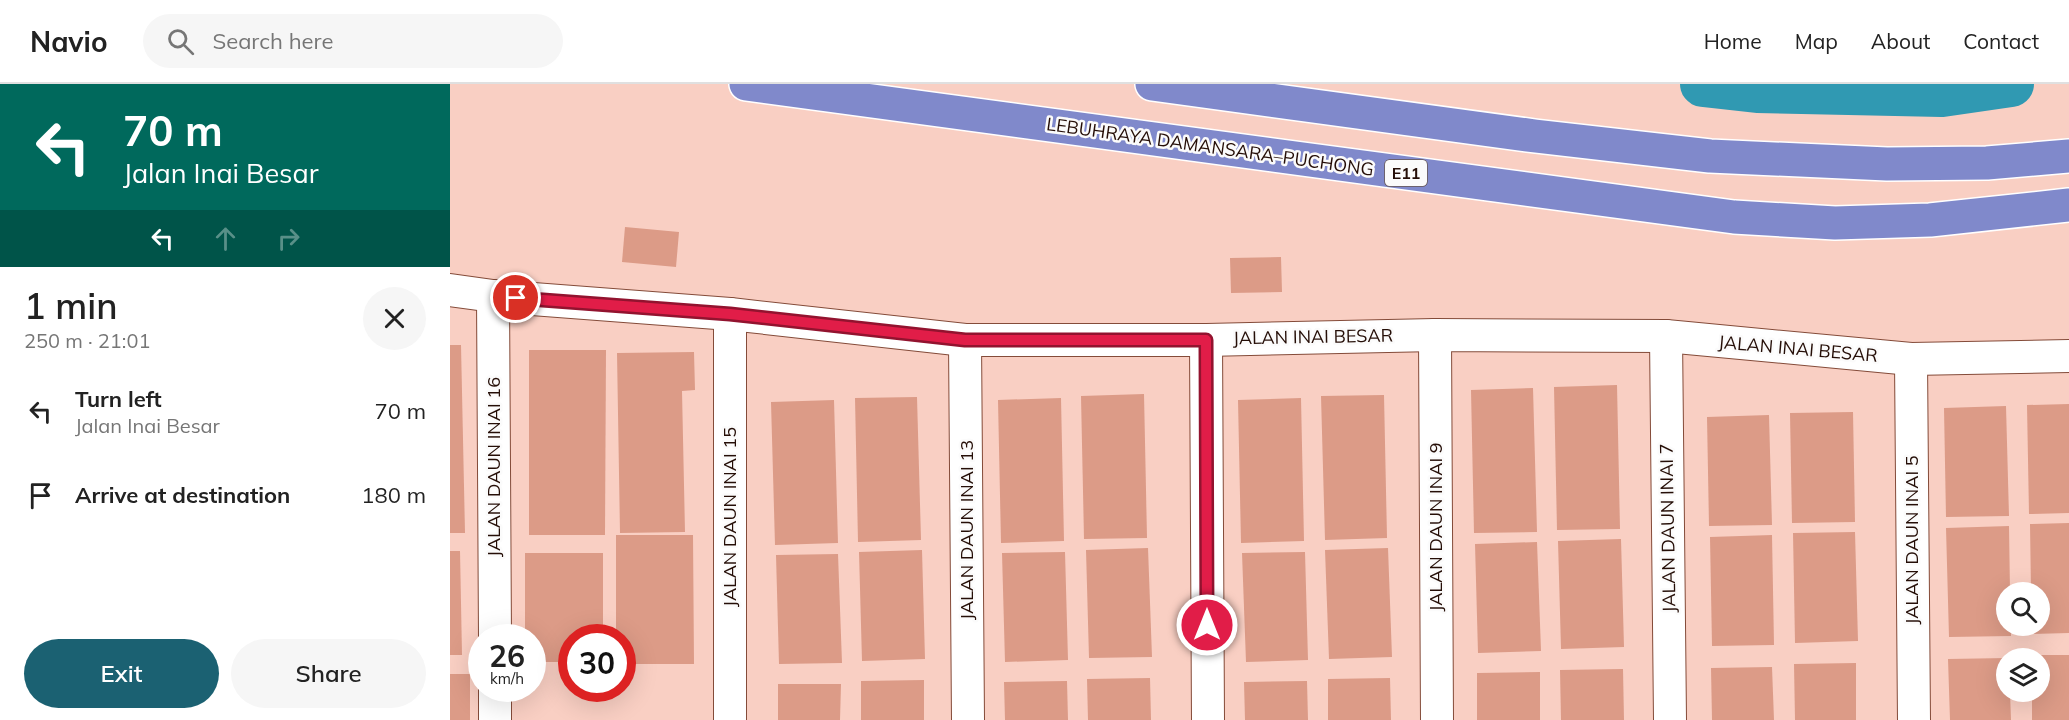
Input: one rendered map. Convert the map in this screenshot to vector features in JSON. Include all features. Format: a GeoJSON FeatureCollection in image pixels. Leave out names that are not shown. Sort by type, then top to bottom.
{"type":"FeatureCollection","features":[{"type":"Feature","properties":{"kind":"highway","name":"LEBUHRAYA DAMANSARA–PUCHONG"},"geometry":{"type":"LineString","coordinates":[[746,84],[1734,217],[1834,223],[1930,220],[2069,205]]}},
{"type":"Feature","properties":{"kind":"highway"},"geometry":{"type":"LineString","coordinates":[[1152,84],[1535,136],[1710,156],[1887,164],[1987,163],[2069,156]]}},
{"type":"Feature","properties":{"kind":"street","name":"JALAN INAI BESAR"},"geometry":{"type":"LineString","coordinates":[[450,290],[492,296],[730,314],[965,340],[1206,340],[1435,335],[1666,336],[1911,359],[2069,356]]}},
{"type":"Feature","properties":{"kind":"street","name":"JALAN DAUN INAI 16"},"geometry":{"type":"LineString","coordinates":[[492,296],[495,624]]}},
{"type":"Feature","properties":{"kind":"street","name":"JALAN DAUN INAI 15"},"geometry":{"type":"LineString","coordinates":[[730,314],[730,720]]}},
{"type":"Feature","properties":{"kind":"street","name":"JALAN DAUN INAI 9"},"geometry":{"type":"LineString","coordinates":[[1435,335],[1437,720]]}},
{"type":"Feature","properties":{"kind":"street","name":"JALAN DAUN INAI 7"},"geometry":{"type":"LineString","coordinates":[[1666,336],[1670,720]]}},
{"type":"Feature","properties":{"kind":"street","name":"JALAN DAUN INAI 13"},"geometry":{"type":"LineString","coordinates":[[965,340],[968,720]]}},
{"type":"Feature","properties":{"kind":"street"},"geometry":{"type":"LineString","coordinates":[[1206,340],[1208,720]]}},
{"type":"Feature","properties":{"kind":"street","name":"JALAN DAUN INAI 5"},"geometry":{"type":"LineString","coordinates":[[1911,359],[1914,720]]}},
{"type":"Feature","properties":{"kind":"street"},"geometry":{"type":"LineString","coordinates":[[495,702],[495,720]]}},
{"type":"Feature","properties":{"kind":"building"},"geometry":{"type":"Polygon","coordinates":[[[625,227],[679,232],[676,267],[622,262],[625,227]]]}},
{"type":"Feature","properties":{"kind":"building"},"geometry":{"type":"Polygon","coordinates":[[[1281,257],[1282,292],[1231,293],[1230,258],[1281,257]]]}},
{"type":"Feature","properties":{"kind":"building"},"geometry":{"type":"Polygon","coordinates":[[[450,345],[461,345],[465,533],[450,533],[450,345]]]}},
{"type":"Feature","properties":{"kind":"building"},"geometry":{"type":"Polygon","coordinates":[[[529,350],[606,350],[605,535],[529,535],[529,350]]]}},
{"type":"Feature","properties":{"kind":"building"},"geometry":{"type":"Polygon","coordinates":[[[694,352],[695,390],[682,391],[685,532],[620,533],[617,353],[694,352]]]}},
{"type":"Feature","properties":{"kind":"building"},"geometry":{"type":"Polygon","coordinates":[[[1617,385],[1620,529],[1557,530],[1554,387],[1617,385]]]}},
{"type":"Feature","properties":{"kind":"building"},"geometry":{"type":"Polygon","coordinates":[[[1533,388],[1537,532],[1474,533],[1471,390],[1533,388]]]}},
{"type":"Feature","properties":{"kind":"building"},"geometry":{"type":"Polygon","coordinates":[[[1144,394],[1147,538],[1084,539],[1081,396],[1144,394]]]}},
{"type":"Feature","properties":{"kind":"building"},"geometry":{"type":"Polygon","coordinates":[[[1384,395],[1387,538],[1325,540],[1321,396],[1384,395]]]}},
{"type":"Feature","properties":{"kind":"building"},"geometry":{"type":"Polygon","coordinates":[[[917,397],[921,540],[858,542],[855,398],[917,397]]]}},
{"type":"Feature","properties":{"kind":"building"},"geometry":{"type":"Polygon","coordinates":[[[1061,398],[1064,541],[1001,543],[998,400],[1061,398]]]}},
{"type":"Feature","properties":{"kind":"building"},"geometry":{"type":"Polygon","coordinates":[[[1301,398],[1304,541],[1241,543],[1238,400],[1301,398]]]}},
{"type":"Feature","properties":{"kind":"building"},"geometry":{"type":"Polygon","coordinates":[[[834,400],[838,543],[775,545],[771,402],[834,400]]]}},
{"type":"Feature","properties":{"kind":"building"},"geometry":{"type":"Polygon","coordinates":[[[2069,404],[2069,513],[2029,514],[2027,405],[2069,404]]]}},
{"type":"Feature","properties":{"kind":"building"},"geometry":{"type":"Polygon","coordinates":[[[2006,406],[2009,516],[1946,517],[1944,408],[2006,406]]]}},
{"type":"Feature","properties":{"kind":"building"},"geometry":{"type":"Polygon","coordinates":[[[1853,412],[1855,522],[1792,523],[1790,413],[1853,412]]]}},
{"type":"Feature","properties":{"kind":"building"},"geometry":{"type":"Polygon","coordinates":[[[1769,415],[1772,525],[1709,526],[1707,417],[1769,415]]]}},
{"type":"Feature","properties":{"kind":"building"},"geometry":{"type":"Polygon","coordinates":[[[2069,523],[2069,633],[2050,634],[2050,582],[2031,582],[2030,524],[2069,523]]]}},
{"type":"Feature","properties":{"kind":"building"},"geometry":{"type":"Polygon","coordinates":[[[2009,526],[2010,582],[1996,582],[1996,636],[2011,636],[1949,637],[1946,528],[2009,526]]]}},
{"type":"Feature","properties":{"kind":"building"},"geometry":{"type":"Polygon","coordinates":[[[1855,532],[1858,641],[1795,643],[1793,533],[1855,532]]]}},
{"type":"Feature","properties":{"kind":"building"},"geometry":{"type":"Polygon","coordinates":[[[616,535],[693,535],[694,664],[636,664],[636,624],[616,624],[616,535]]]}},
{"type":"Feature","properties":{"kind":"building"},"geometry":{"type":"Polygon","coordinates":[[[1772,535],[1774,645],[1712,646],[1710,537],[1772,535]]]}},
{"type":"Feature","properties":{"kind":"building"},"geometry":{"type":"Polygon","coordinates":[[[1621,539],[1624,647],[1561,649],[1558,541],[1621,539]]]}},
{"type":"Feature","properties":{"kind":"building"},"geometry":{"type":"Polygon","coordinates":[[[1537,542],[1541,651],[1478,653],[1475,544],[1537,542]]]}},
{"type":"Feature","properties":{"kind":"building"},"geometry":{"type":"Polygon","coordinates":[[[1148,548],[1152,657],[1089,658],[1086,550],[1148,548]]]}},
{"type":"Feature","properties":{"kind":"building"},"geometry":{"type":"Polygon","coordinates":[[[1388,548],[1392,657],[1329,659],[1325,550],[1388,548]]]}},
{"type":"Feature","properties":{"kind":"building"},"geometry":{"type":"Polygon","coordinates":[[[922,550],[925,659],[862,661],[859,552],[922,550]]]}},
{"type":"Feature","properties":{"kind":"building"},"geometry":{"type":"Polygon","coordinates":[[[450,551],[460,551],[462,655],[450,655],[450,551]]]}},
{"type":"Feature","properties":{"kind":"building"},"geometry":{"type":"Polygon","coordinates":[[[1065,552],[1068,660],[1005,662],[1002,553],[1065,552]]]}},
{"type":"Feature","properties":{"kind":"building"},"geometry":{"type":"Polygon","coordinates":[[[1305,552],[1308,660],[1246,662],[1242,553],[1305,552]]]}},
{"type":"Feature","properties":{"kind":"building"},"geometry":{"type":"Polygon","coordinates":[[[525,553],[603,553],[603,624],[558,624],[558,662],[546,662],[546,624],[525,624],[525,553]]]}},
{"type":"Feature","properties":{"kind":"building"},"geometry":{"type":"Polygon","coordinates":[[[838,554],[842,663],[779,664],[776,555],[838,554]]]}},
{"type":"Feature","properties":{"kind":"building"},"geometry":{"type":"Polygon","coordinates":[[[2050,655],[2069,655],[2069,720],[2032,720],[2032,702],[2050,702],[2050,655]]]}},
{"type":"Feature","properties":{"kind":"building"},"geometry":{"type":"Polygon","coordinates":[[[1996,658],[1996,702],[2010,702],[2011,720],[1950,720],[1948,659],[1996,658]]]}},
{"type":"Feature","properties":{"kind":"building"},"geometry":{"type":"Polygon","coordinates":[[[1856,663],[1856,720],[1795,720],[1794,664],[1856,663]]]}},
{"type":"Feature","properties":{"kind":"building"},"geometry":{"type":"Polygon","coordinates":[[[1772,667],[1774,720],[1712,720],[1711,668],[1772,667]]]}},
{"type":"Feature","properties":{"kind":"building"},"geometry":{"type":"Polygon","coordinates":[[[1623,669],[1624,720],[1561,720],[1560,670],[1623,669]]]}},
{"type":"Feature","properties":{"kind":"building"},"geometry":{"type":"Polygon","coordinates":[[[1540,672],[1540,720],[1477,720],[1477,673],[1540,672]]]}},
{"type":"Feature","properties":{"kind":"building"},"geometry":{"type":"Polygon","coordinates":[[[450,674],[468,674],[470,720],[450,720],[450,674]]]}},
{"type":"Feature","properties":{"kind":"building"},"geometry":{"type":"Polygon","coordinates":[[[1150,678],[1151,720],[1088,720],[1087,679],[1150,678]]]}},
{"type":"Feature","properties":{"kind":"building"},"geometry":{"type":"Polygon","coordinates":[[[1390,678],[1391,720],[1328,720],[1328,679],[1390,678]]]}},
{"type":"Feature","properties":{"kind":"building"},"geometry":{"type":"Polygon","coordinates":[[[924,680],[924,720],[861,720],[861,681],[924,680]]]}},
{"type":"Feature","properties":{"kind":"building"},"geometry":{"type":"Polygon","coordinates":[[[1067,681],[1068,720],[1005,720],[1004,682],[1067,681]]]}},
{"type":"Feature","properties":{"kind":"building"},"geometry":{"type":"Polygon","coordinates":[[[1307,681],[1308,720],[1245,720],[1244,682],[1307,681]]]}},
{"type":"Feature","properties":{"kind":"building"},"geometry":{"type":"Polygon","coordinates":[[[778,684],[841,684],[840,720],[778,720],[778,684]]]}},
{"type":"Feature","properties":{"kind":"waterway"},"geometry":{"type":"LineString","coordinates":[[1703,84],[1757,90],[1942,94],[2011,84]]}},
{"type":"Feature","properties":{"kind":"route"},"geometry":{"type":"LineString","coordinates":[[516,298],[730,314],[965,340],[1206,340],[1207,625]]}}]}
